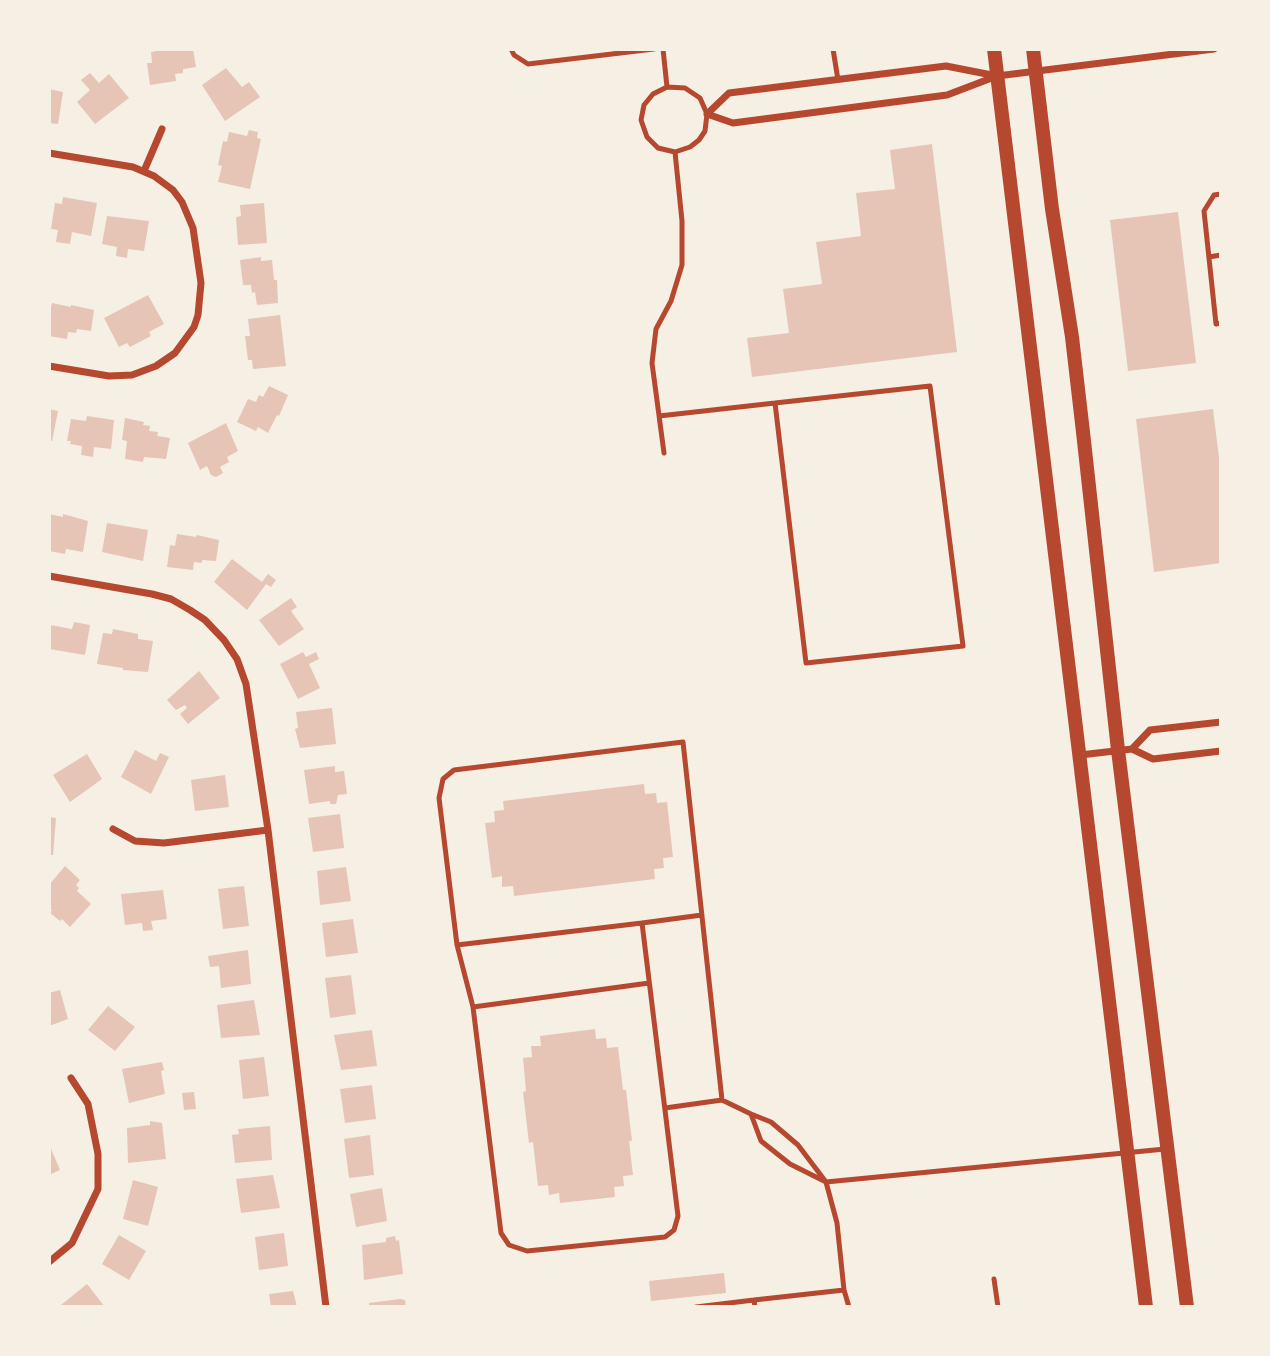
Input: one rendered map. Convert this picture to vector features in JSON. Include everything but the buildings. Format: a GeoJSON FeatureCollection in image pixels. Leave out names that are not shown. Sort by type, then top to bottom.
{"type":"FeatureCollection","features":[{"type":"Feature","properties":{"kind":"main road"},"geometry":{"type":"LineString","coordinates":[[995,49],[1146,1307]]}},
{"type":"Feature","properties":{"kind":"main road"},"geometry":{"type":"LineString","coordinates":[[1032,49],[1125,750],[1187,1307]]}},
{"type":"Feature","properties":{"kind":"street"},"geometry":{"type":"LineString","coordinates":[[998,76],[946,66],[729,93],[707,114],[733,123],[947,96],[998,76],[1214,49]]}},
{"type":"Feature","properties":{"kind":"street"},"geometry":{"type":"LineString","coordinates":[[144,171],[162,129]]}},
{"type":"Feature","properties":{"kind":"street"},"geometry":{"type":"LineString","coordinates":[[49,153],[144,171],[173,190],[190,218],[201,288],[194,327],[175,353],[156,366],[132,375],[109,376],[49,366]]}},
{"type":"Feature","properties":{"kind":"street"},"geometry":{"type":"LineString","coordinates":[[49,576],[171,599],[205,620],[216,630],[237,659],[246,684],[268,830],[326,1307]]}},
{"type":"Feature","properties":{"kind":"street"},"geometry":{"type":"LineString","coordinates":[[1125,750],[1150,730],[1221,722]]}},
{"type":"Feature","properties":{"kind":"street"},"geometry":{"type":"LineString","coordinates":[[1080,755],[1125,750],[1153,759],[1221,751]]}},
{"type":"Feature","properties":{"kind":"street"},"geometry":{"type":"LineString","coordinates":[[113,829],[135,841],[164,843],[268,830]]}},
{"type":"Feature","properties":{"kind":"street"},"geometry":{"type":"LineString","coordinates":[[49,1262],[72,1243],[98,1189],[98,1154],[88,1104],[71,1078]]}},
{"type":"Feature","properties":{"kind":"lane"},"geometry":{"type":"LineString","coordinates":[[511,49],[514,55],[528,64],[654,49]]}},
{"type":"Feature","properties":{"kind":"lane"},"geometry":{"type":"LineString","coordinates":[[663,49],[667,87]]}},
{"type":"Feature","properties":{"kind":"lane"},"geometry":{"type":"LineString","coordinates":[[833,49],[838,79]]}},
{"type":"Feature","properties":{"kind":"lane"},"geometry":{"type":"LineString","coordinates":[[667,87],[685,88],[700,98],[707,114],[705,131],[699,140],[690,147],[675,152],[658,148],[647,137],[641,120],[644,105],[653,94],[667,87]]}},
{"type":"Feature","properties":{"kind":"lane"},"geometry":{"type":"LineString","coordinates":[[664,453],[652,363],[656,329],[671,301],[682,265],[682,221],[675,152]]}},
{"type":"Feature","properties":{"kind":"lane"},"geometry":{"type":"LineString","coordinates":[[1221,194],[1214,195],[1204,211],[1216,324],[1221,323]]}},
{"type":"Feature","properties":{"kind":"lane"},"geometry":{"type":"LineString","coordinates":[[1209,257],[1221,255]]}},
{"type":"Feature","properties":{"kind":"lane"},"geometry":{"type":"LineString","coordinates":[[659,416],[775,403],[930,386],[963,646],[806,663],[775,403]]}},
{"type":"Feature","properties":{"kind":"lane"},"geometry":{"type":"LineString","coordinates":[[642,923],[678,1216],[674,1230],[665,1237],[527,1251],[509,1245],[501,1233],[473,1007],[457,945],[439,798],[443,779],[454,770],[683,742],[722,1100]]}},
{"type":"Feature","properties":{"kind":"lane"},"geometry":{"type":"LineString","coordinates":[[457,945],[702,915]]}},
{"type":"Feature","properties":{"kind":"lane"},"geometry":{"type":"LineString","coordinates":[[473,1007],[649,983]]}},
{"type":"Feature","properties":{"kind":"lane"},"geometry":{"type":"LineString","coordinates":[[665,1108],[722,1100],[771,1122],[798,1146],[826,1182],[837,1223],[844,1290],[849,1307]]}},
{"type":"Feature","properties":{"kind":"lane"},"geometry":{"type":"LineString","coordinates":[[751,1114],[761,1141],[790,1164],[826,1182],[1169,1149]]}},
{"type":"Feature","properties":{"kind":"lane"},"geometry":{"type":"LineString","coordinates":[[994,1279],[998,1307]]}},
{"type":"Feature","properties":{"kind":"lane"},"geometry":{"type":"LineString","coordinates":[[696,1307],[844,1290]]}},
{"type":"Feature","properties":{"kind":"lane"},"geometry":{"type":"LineString","coordinates":[[754,1300],[755,1307]]}}]}
